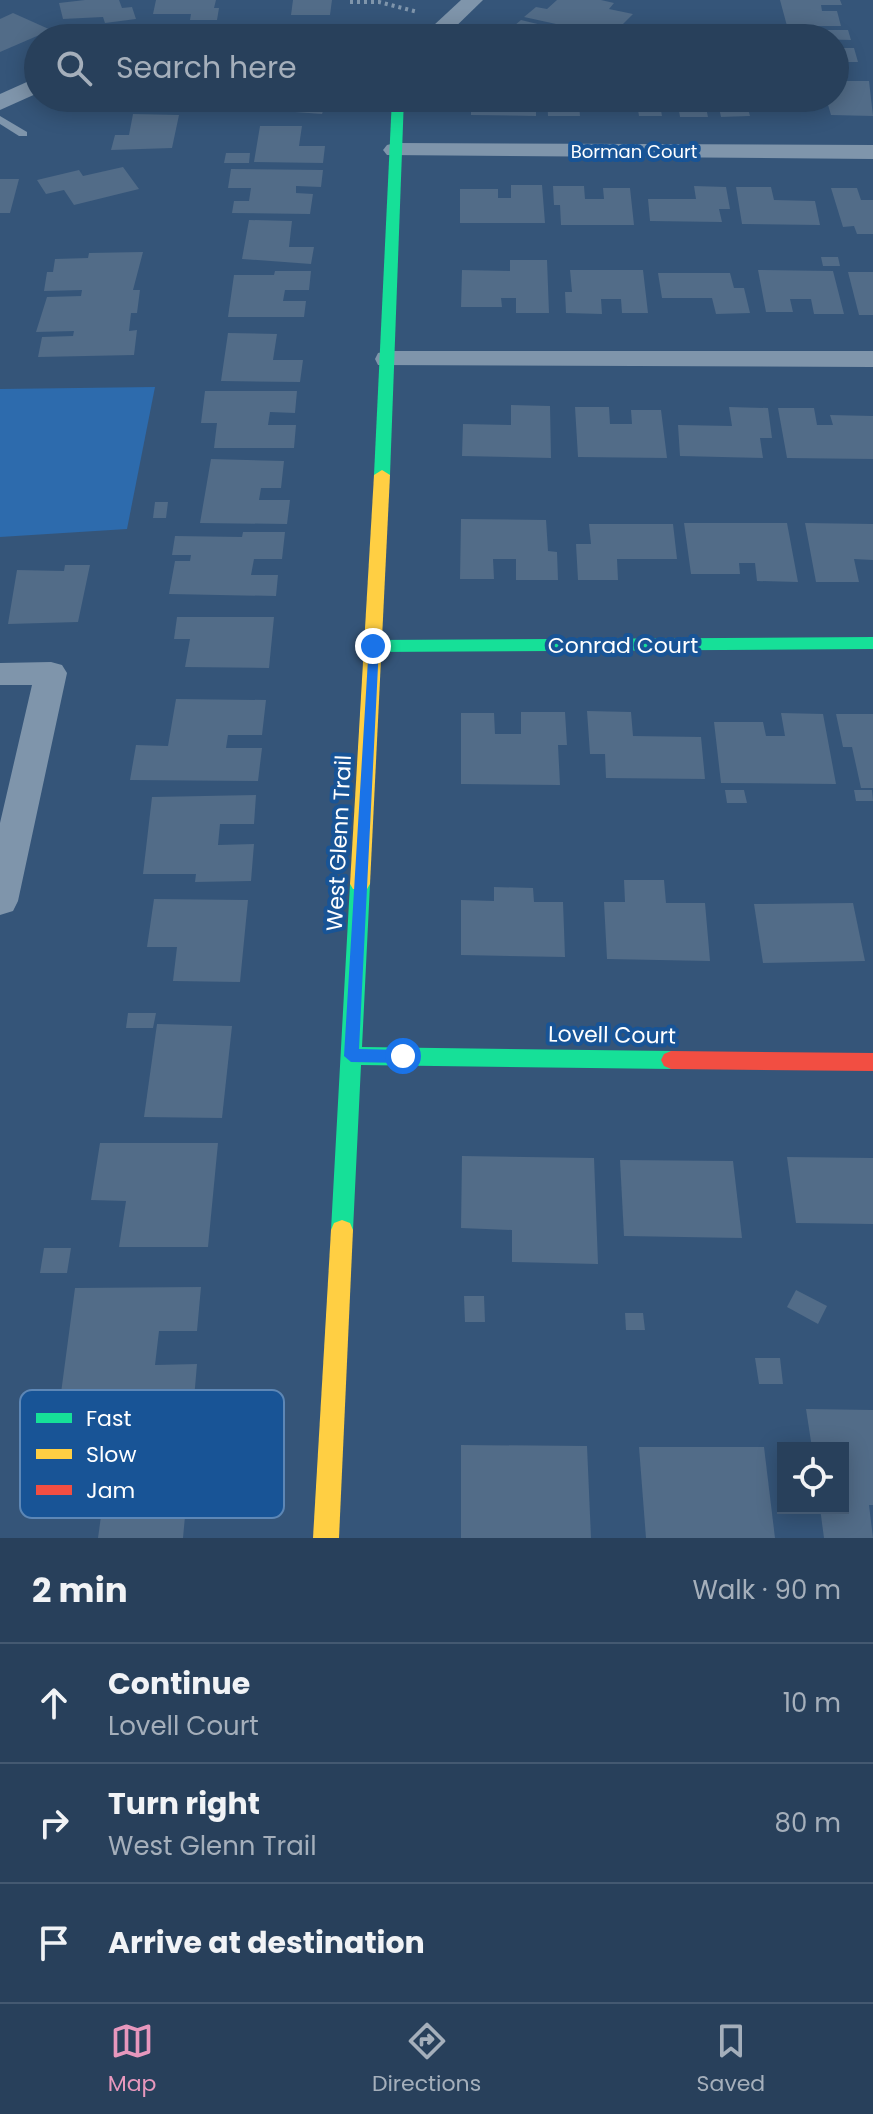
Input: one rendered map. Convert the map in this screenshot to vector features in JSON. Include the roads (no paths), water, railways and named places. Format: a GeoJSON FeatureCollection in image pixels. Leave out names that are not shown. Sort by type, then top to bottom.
{"type":"FeatureCollection","features":[{"type":"Feature","properties":{"kind":"street"},"geometry":{"type":"LineString","coordinates":[[446,24],[473,0]]}},
{"type":"Feature","properties":{"kind":"street"},"geometry":{"type":"LineString","coordinates":[[0,103],[24,91]]}},
{"type":"Feature","properties":{"kind":"street","name":"West Glenn Trail"},"geometry":{"type":"LineString","coordinates":[[326,1538],[388,359],[397,112]]}},
{"type":"Feature","properties":{"kind":"street","name":"Borman Court"},"geometry":{"type":"LineString","coordinates":[[395,150],[873,152]]}},
{"type":"Feature","properties":{"kind":"street"},"geometry":{"type":"LineString","coordinates":[[388,359],[873,359]]}},
{"type":"Feature","properties":{"kind":"street","name":"Conrad Court"},"geometry":{"type":"LineString","coordinates":[[373,646],[873,643]]}},
{"type":"Feature","properties":{"kind":"street"},"geometry":{"type":"LineString","coordinates":[[0,674],[51,673],[0,901]]}},
{"type":"Feature","properties":{"kind":"street","name":"Lovell Court"},"geometry":{"type":"LineString","coordinates":[[351,1056],[873,1062]]}},
{"type":"Feature","properties":{"kind":"lane"},"geometry":{"type":"LineString","coordinates":[[0,119],[23,134]]}}]}
